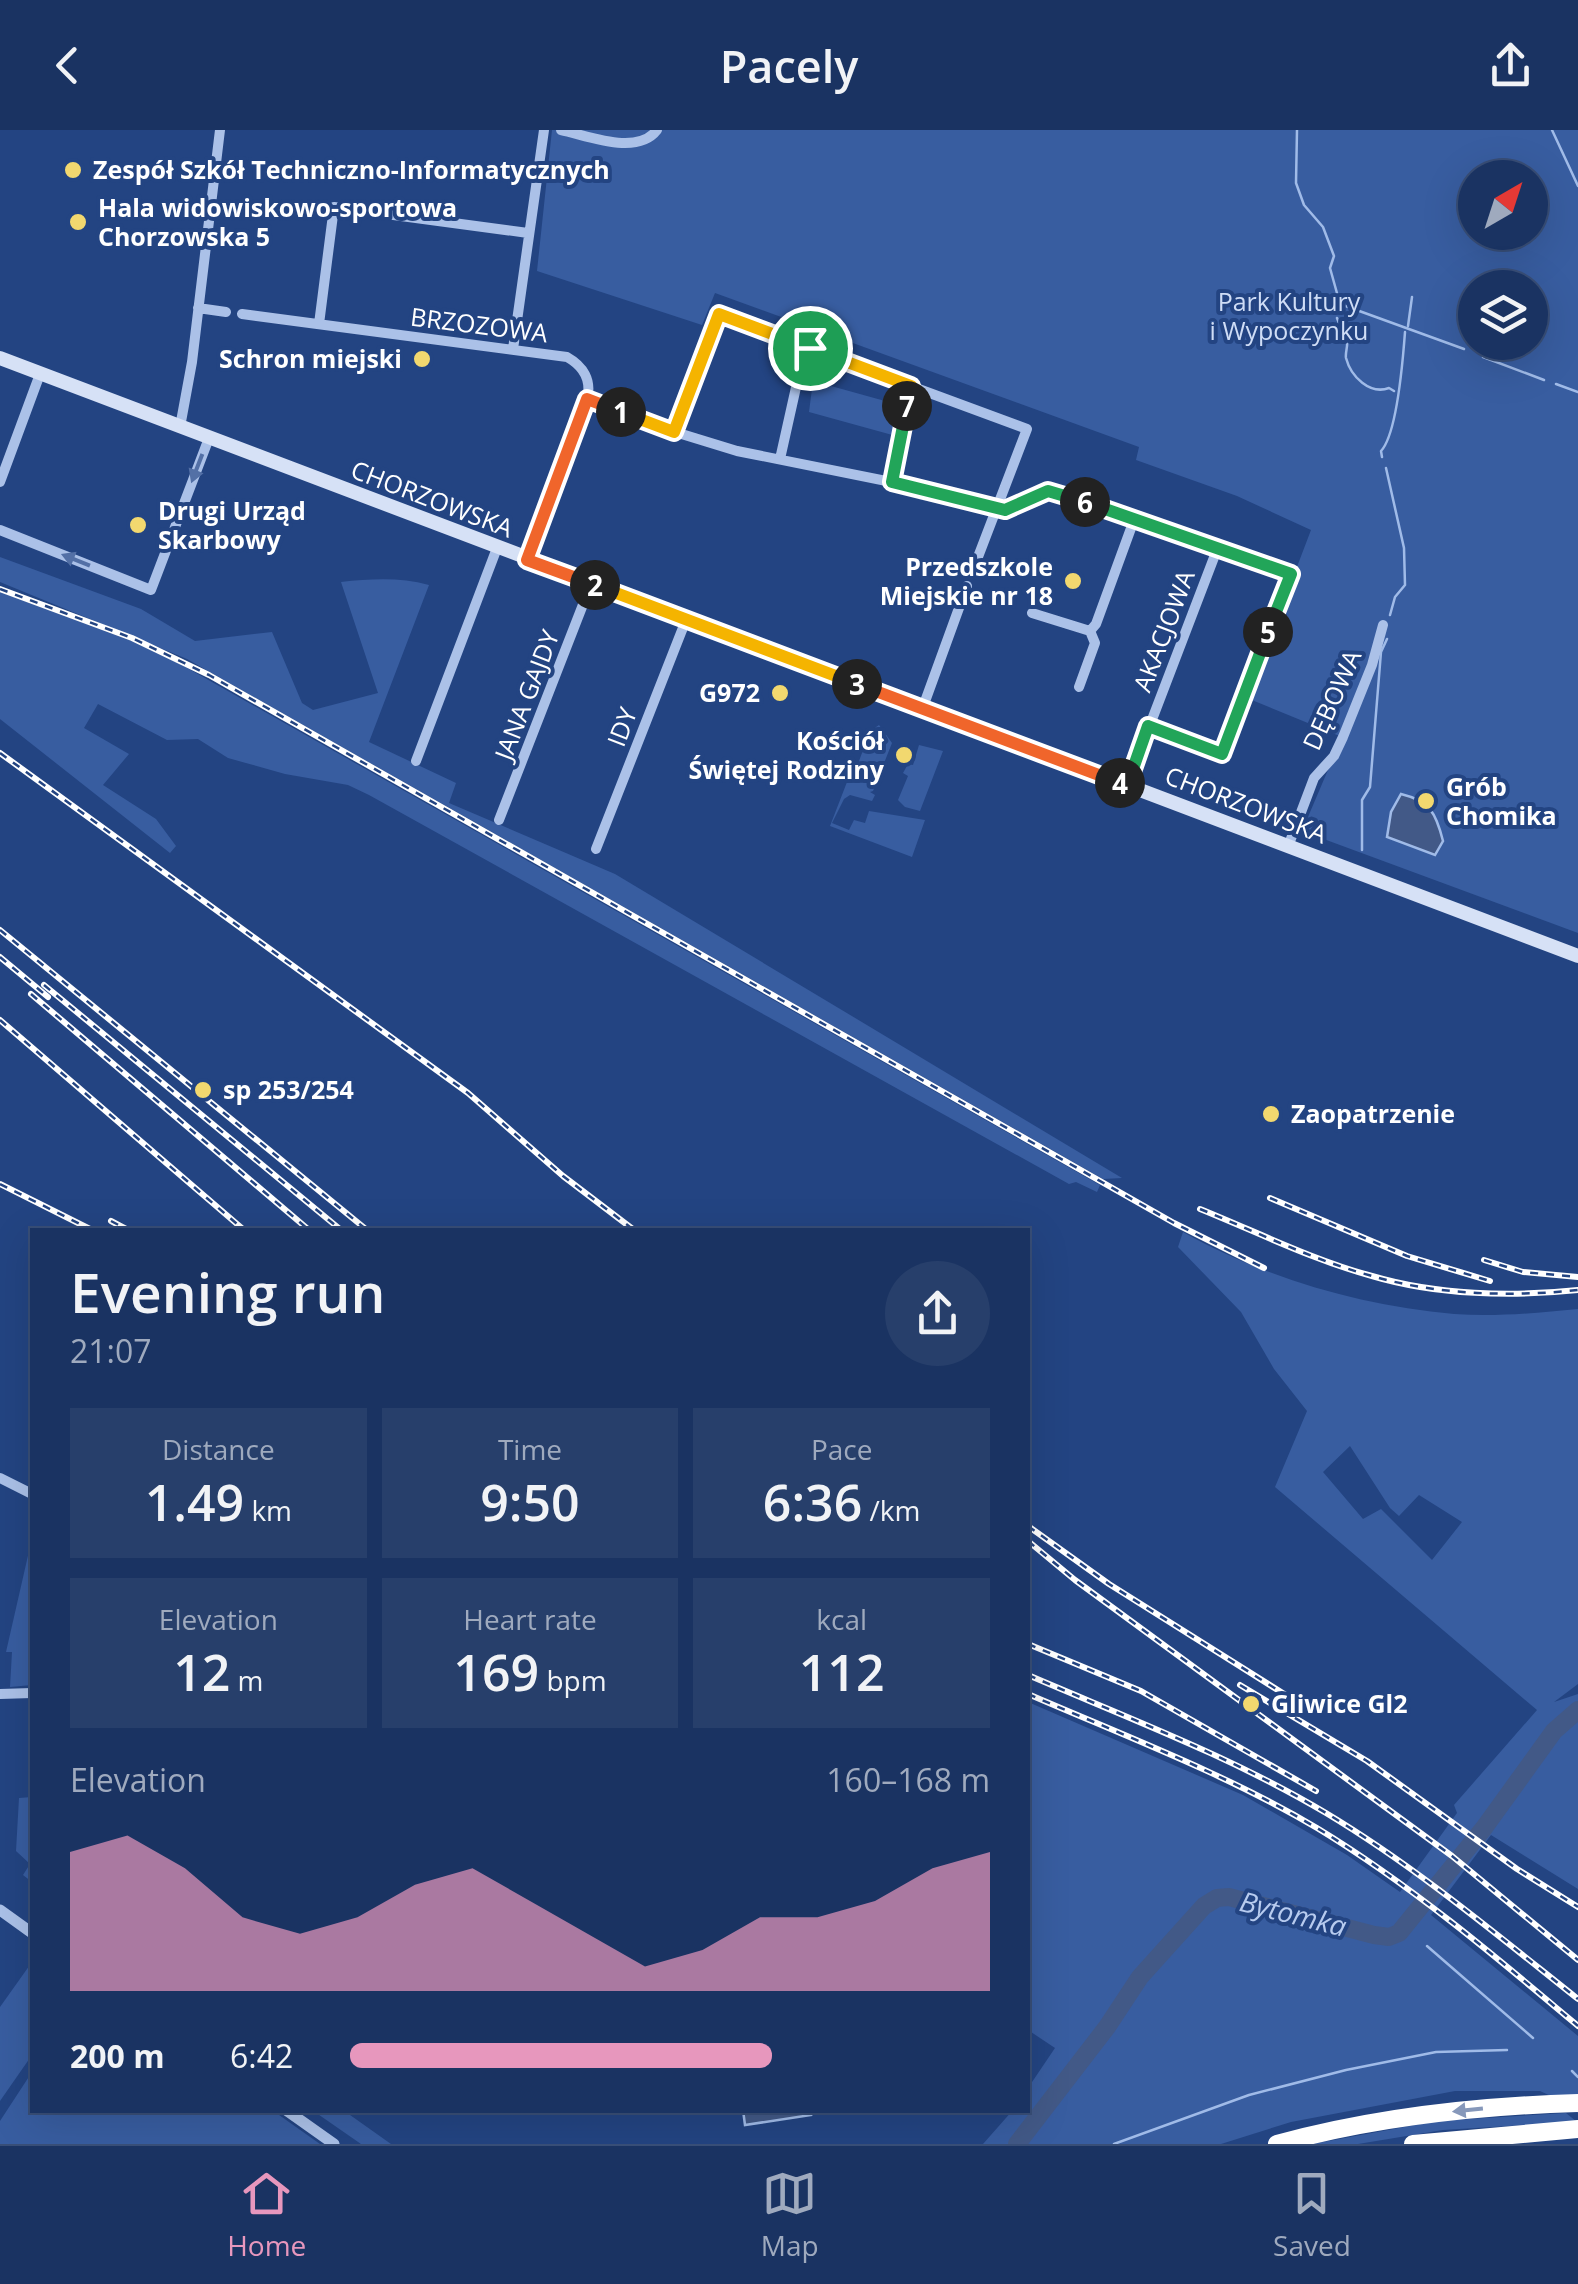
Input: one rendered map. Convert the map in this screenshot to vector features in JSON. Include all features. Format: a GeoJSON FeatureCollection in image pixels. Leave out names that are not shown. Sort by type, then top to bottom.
{"type":"FeatureCollection","features":[{"type":"Feature","properties":{"kind":"highway"},"geometry":{"type":"LineString","coordinates":[[1277,2144],[1405,2117],[1572,2103]]}},
{"type":"Feature","properties":{"kind":"highway"},"geometry":{"type":"LineString","coordinates":[[1413,2144],[1578,2128]]}},
{"type":"Feature","properties":{"kind":"main road","name":"CHORZOWSKA"},"geometry":{"type":"LineString","coordinates":[[0,358],[1578,956]]}},
{"type":"Feature","properties":{"kind":"street"},"geometry":{"type":"LineString","coordinates":[[180,426],[220,130]]}},
{"type":"Feature","properties":{"kind":"street"},"geometry":{"type":"LineString","coordinates":[[513,349],[544,130]]}},
{"type":"Feature","properties":{"kind":"street"},"geometry":{"type":"LineString","coordinates":[[561,130],[634,144],[647,140],[657,130]]}},
{"type":"Feature","properties":{"kind":"street"},"geometry":{"type":"LineString","coordinates":[[318,324],[334,206],[528,233]]}},
{"type":"Feature","properties":{"kind":"street"},"geometry":{"type":"LineString","coordinates":[[198,308],[226,312]]}},
{"type":"Feature","properties":{"kind":"street","name":"BRZOZOWA"},"geometry":{"type":"LineString","coordinates":[[242,314],[558,355],[575,361],[588,381],[587,399]]}},
{"type":"Feature","properties":{"kind":"street"},"geometry":{"type":"LineString","coordinates":[[674,432],[719,314],[1027,429],[973,570]]}},
{"type":"Feature","properties":{"kind":"street"},"geometry":{"type":"LineString","coordinates":[[780,459],[805,347]]}},
{"type":"Feature","properties":{"kind":"street"},"geometry":{"type":"LineString","coordinates":[[0,482],[40,374]]}},
{"type":"Feature","properties":{"kind":"street"},"geometry":{"type":"LineString","coordinates":[[892,482],[911,386]]}},
{"type":"Feature","properties":{"kind":"street"},"geometry":{"type":"LineString","coordinates":[[527,560],[587,399],[674,432],[997,508],[1015,507],[1054,490],[1291,574],[1222,754],[1148,726]]}},
{"type":"Feature","properties":{"kind":"street"},"geometry":{"type":"LineString","coordinates":[[0,530],[151,590],[208,438]]}},
{"type":"Feature","properties":{"kind":"street"},"geometry":{"type":"LineString","coordinates":[[1032,613],[1090,630],[1096,624],[1134,520]]}},
{"type":"Feature","properties":{"kind":"street","name":"AKACJOWA"},"geometry":{"type":"LineString","coordinates":[[1127,786],[1218,547]]}},
{"type":"Feature","properties":{"kind":"street"},"geometry":{"type":"LineString","coordinates":[[416,762],[497,548]]}},
{"type":"Feature","properties":{"kind":"street","name":"JANA GAJDY"},"geometry":{"type":"LineString","coordinates":[[499,820],[591,584]]}},
{"type":"Feature","properties":{"kind":"street"},"geometry":{"type":"LineString","coordinates":[[923,707],[967,586]]}},
{"type":"Feature","properties":{"kind":"street","name":"IDY"},"geometry":{"type":"LineString","coordinates":[[596,849],[686,620]]}},
{"type":"Feature","properties":{"kind":"street","name":"DĘBOWA"},"geometry":{"type":"LineString","coordinates":[[1289,844],[1314,778],[1334,756],[1372,665],[1382,625]]}},
{"type":"Feature","properties":{"kind":"street"},"geometry":{"type":"LineString","coordinates":[[1079,687],[1095,643],[1090,630]]}},
{"type":"Feature","properties":{"kind":"street"},"geometry":{"type":"LineString","coordinates":[[0,1478],[30,1493]]}},
{"type":"Feature","properties":{"kind":"street"},"geometry":{"type":"LineString","coordinates":[[0,1694],[30,1693]]}},
{"type":"Feature","properties":{"kind":"street"},"geometry":{"type":"LineString","coordinates":[[0,1910],[30,1932]]}},
{"type":"Feature","properties":{"kind":"street"},"geometry":{"type":"LineString","coordinates":[[290,2113],[334,2144]]}},
{"type":"Feature","properties":{"kind":"green space","name":"Park Kultury i Wypoczynku"},"geometry":{"type":"Polygon","coordinates":[[[552,130],[1578,130],[1578,933],[1302,831],[1342,737],[1247,698],[1311,530],[1237,496],[1136,460],[1139,447],[715,293],[702,325],[537,271],[552,130]]]}},
{"type":"Feature","properties":{"kind":"green space"},"geometry":{"type":"Polygon","coordinates":[[[813,381],[903,406],[896,436],[809,412],[813,381]]]}},
{"type":"Feature","properties":{"kind":"green space"},"geometry":{"type":"Polygon","coordinates":[[[0,557],[141,609],[195,641],[272,632],[302,703],[313,710],[378,693],[341,582],[396,580],[429,585],[369,742],[456,783],[449,803],[615,874],[1122,1178],[1103,1179],[187,659],[0,582],[0,557]]]}},
{"type":"Feature","properties":{"kind":"green space"},"geometry":{"type":"Polygon","coordinates":[[[0,592],[129,640],[182,665],[1100,1185],[1097,1192],[1076,1182],[1069,1184],[369,795],[348,785],[285,774],[228,758],[198,739],[167,740],[98,704],[84,728],[129,754],[103,785],[156,819],[176,846],[170,853],[0,719],[0,592]]]}},
{"type":"Feature","properties":{"kind":"green space"},"geometry":{"type":"Polygon","coordinates":[[[879,725],[892,743],[870,792],[875,795],[872,801],[850,795],[832,823],[849,830],[854,820],[865,823],[869,811],[925,820],[912,857],[830,826],[870,731],[879,725]]]}},
{"type":"Feature","properties":{"kind":"green space"},"geometry":{"type":"Polygon","coordinates":[[[919,745],[943,751],[920,811],[905,807],[898,800],[908,776],[903,773],[908,764],[913,765],[919,745]]]}},
{"type":"Feature","properties":{"kind":"green space"},"geometry":{"type":"Polygon","coordinates":[[[1183,1232],[1280,1276],[1384,1304],[1485,1315],[1578,1309],[1578,1684],[1554,1702],[1578,1694],[1578,1889],[1491,1835],[1431,1915],[1578,2036],[1578,2113],[1540,2091],[1455,2091],[1291,2122],[1221,2144],[983,2144],[1010,2113],[1030,2113],[1030,2085],[1055,2048],[1030,2031],[1030,1703],[1243,1795],[1347,1855],[1400,1892],[1457,1813],[1454,1805],[1537,1710],[1275,1487],[1307,1411],[1274,1369],[1241,1312],[1178,1247],[1183,1232]],[[1350,1446],[1323,1472],[1363,1519],[1381,1509],[1432,1560],[1462,1522],[1419,1495],[1399,1516],[1350,1446]]]}},
{"type":"Feature","properties":{"kind":"green space"},"geometry":{"type":"Polygon","coordinates":[[[30,1547],[30,1685],[10,1687],[12,1652],[6,1652],[30,1547]]]}},
{"type":"Feature","properties":{"kind":"green space"},"geometry":{"type":"Polygon","coordinates":[[[30,1797],[30,1864],[16,1851],[19,1798],[30,1797]]]}},
{"type":"Feature","properties":{"kind":"green space"},"geometry":{"type":"Polygon","coordinates":[[[30,1965],[30,2058],[0,2101],[0,2007],[30,1965]]]}},
{"type":"Feature","properties":{"kind":"green space"},"geometry":{"type":"Polygon","coordinates":[[[30,2075],[30,2113],[276,2113],[320,2144],[0,2144],[0,2121],[30,2075]]]}},
{"type":"Feature","properties":{"kind":"green space"},"geometry":{"type":"Polygon","coordinates":[[[316,2113],[347,2113],[391,2144],[361,2144],[316,2113]]]}},
{"type":"Feature","properties":{"kind":"green space"},"geometry":{"type":"Polygon","coordinates":[[[1566,2113],[1577,2122],[1443,2130],[1358,2144],[1312,2144],[1437,2121],[1566,2113]]]}},
{"type":"Feature","properties":{"kind":"shaded area"},"geometry":{"type":"Polygon","coordinates":[[[1401,794],[1419,800],[1438,823],[1443,841],[1435,855],[1387,837],[1391,812],[1401,794]]]}},
{"type":"Feature","properties":{"kind":"shaded area"},"geometry":{"type":"Polygon","coordinates":[[[743,2113],[811,2115],[745,2125],[743,2113]]]}},
{"type":"Feature","properties":{"kind":"waterway"},"geometry":{"type":"LineString","coordinates":[[1297,130],[1296,183],[1304,205],[1323,227],[1334,256],[1330,268],[1340,304],[1458,347]]}},
{"type":"Feature","properties":{"kind":"waterway"},"geometry":{"type":"LineString","coordinates":[[1552,130],[1578,186]]}},
{"type":"Feature","properties":{"kind":"waterway"},"geometry":{"type":"LineString","coordinates":[[1408,326],[1412,297]]}},
{"type":"Feature","properties":{"kind":"waterway"},"geometry":{"type":"LineString","coordinates":[[1337,318],[1347,341],[1346,358],[1357,378],[1368,387],[1394,391]]}},
{"type":"Feature","properties":{"kind":"waterway"},"geometry":{"type":"LineString","coordinates":[[1382,457],[1395,413],[1405,332]]}},
{"type":"Feature","properties":{"kind":"waterway"},"geometry":{"type":"LineString","coordinates":[[1491,360],[1544,380]]}},
{"type":"Feature","properties":{"kind":"waterway"},"geometry":{"type":"LineString","coordinates":[[1556,384],[1578,392]]}},
{"type":"Feature","properties":{"kind":"waterway"},"geometry":{"type":"LineString","coordinates":[[1386,468],[1404,548],[1405,585],[1395,597],[1390,615]]}},
{"type":"Feature","properties":{"kind":"waterway"},"geometry":{"type":"LineString","coordinates":[[1362,850],[1362,800],[1370,787],[1381,652],[1387,639]]}},
{"type":"Feature","properties":{"kind":"waterway","name":"Bytomka"},"geometry":{"type":"LineString","coordinates":[[1017,2144],[1107,2027],[1140,1977],[1204,1906],[1217,1898],[1229,1897],[1374,1935],[1389,1937],[1399,1933],[1484,1828],[1554,1731],[1578,1710]]}},
{"type":"Feature","properties":{"kind":"waterway"},"geometry":{"type":"LineString","coordinates":[[1427,1946],[1533,2038]]}},
{"type":"Feature","properties":{"kind":"waterway"},"geometry":{"type":"LineString","coordinates":[[1114,2144],[1249,2095],[1346,2070],[1436,2052],[1507,2050]]}},
{"type":"Feature","properties":{"kind":"waterway"},"geometry":{"type":"LineString","coordinates":[[1572,2071],[1578,2077]]}},
{"type":"Feature","properties":{"kind":"railway"},"geometry":{"type":"LineString","coordinates":[[0,589],[132,638],[209,675],[1174,1223],[1264,1268]]}},
{"type":"Feature","properties":{"kind":"railway"},"geometry":{"type":"LineString","coordinates":[[0,753],[468,1093],[563,1176],[631,1228]]}},
{"type":"Feature","properties":{"kind":"railway"},"geometry":{"type":"LineString","coordinates":[[0,930],[365,1228]]}},
{"type":"Feature","properties":{"kind":"railway"},"geometry":{"type":"LineString","coordinates":[[0,957],[48,997]]}},
{"type":"Feature","properties":{"kind":"railway"},"geometry":{"type":"LineString","coordinates":[[44,985],[339,1228]]}},
{"type":"Feature","properties":{"kind":"railway"},"geometry":{"type":"LineString","coordinates":[[31,994],[307,1228]]}},
{"type":"Feature","properties":{"kind":"railway"},"geometry":{"type":"LineString","coordinates":[[0,1020],[242,1228]]}},
{"type":"Feature","properties":{"kind":"railway"},"geometry":{"type":"LineString","coordinates":[[0,1184],[88,1228]]}},
{"type":"Feature","properties":{"kind":"railway"},"geometry":{"type":"LineString","coordinates":[[1270,1198],[1407,1256],[1490,1281]]}},
{"type":"Feature","properties":{"kind":"railway"},"geometry":{"type":"LineString","coordinates":[[1200,1209],[1328,1262],[1397,1282],[1474,1293],[1578,1290]]}},
{"type":"Feature","properties":{"kind":"railway"},"geometry":{"type":"LineString","coordinates":[[111,1221],[124,1228]]}},
{"type":"Feature","properties":{"kind":"railway"},"geometry":{"type":"LineString","coordinates":[[1484,1260],[1523,1272],[1578,1277]]}},
{"type":"Feature","properties":{"kind":"railway"},"geometry":{"type":"LineString","coordinates":[[1030,1527],[1109,1584],[1308,1709]]}},
{"type":"Feature","properties":{"kind":"railway"},"geometry":{"type":"LineString","coordinates":[[1030,1543],[1075,1580],[1452,1856],[1578,1960]]}},
{"type":"Feature","properties":{"kind":"railway"},"geometry":{"type":"LineString","coordinates":[[1030,1645],[1141,1691],[1316,1791]]}},
{"type":"Feature","properties":{"kind":"railway"},"geometry":{"type":"LineString","coordinates":[[1030,1676],[1217,1756],[1326,1813],[1424,1878],[1578,1999]]}},
{"type":"Feature","properties":{"kind":"railway"},"geometry":{"type":"LineString","coordinates":[[1240,1685],[1367,1761],[1517,1869],[1578,1907]]}},
{"type":"Feature","properties":{"kind":"railway"},"geometry":{"type":"LineString","coordinates":[[1030,1695],[1211,1773],[1317,1828],[1419,1897],[1578,2026]]}},
{"type":"Feature","properties":{"kind":"place","name":"Zespół Szkół Techniczno-Informatycznych"},"geometry":{"type":"Point","coordinates":[73,170]}},
{"type":"Feature","properties":{"kind":"place","name":"Hala widowiskowo-sportowa Chorzowska 5"},"geometry":{"type":"Point","coordinates":[78,222]}},
{"type":"Feature","properties":{"kind":"place","name":"Schron miejski"},"geometry":{"type":"Point","coordinates":[422,359]}},
{"type":"Feature","properties":{"kind":"place","name":"Drugi Urząd Skarbowy"},"geometry":{"type":"Point","coordinates":[138,525]}},
{"type":"Feature","properties":{"kind":"place","name":"Przedszkole Miejskie nr 18"},"geometry":{"type":"Point","coordinates":[1073,581]}},
{"type":"Feature","properties":{"kind":"place","name":"G972"},"geometry":{"type":"Point","coordinates":[780,693]}},
{"type":"Feature","properties":{"kind":"place","name":"Kościół Świętej Rodziny"},"geometry":{"type":"Point","coordinates":[904,755]}},
{"type":"Feature","properties":{"kind":"place","name":"Grób Chomika"},"geometry":{"type":"Point","coordinates":[1426,801]}},
{"type":"Feature","properties":{"kind":"place","name":"sp 253/254"},"geometry":{"type":"Point","coordinates":[203,1090]}},
{"type":"Feature","properties":{"kind":"place","name":"Zaopatrzenie"},"geometry":{"type":"Point","coordinates":[1271,1114]}},
{"type":"Feature","properties":{"kind":"place","name":"Gliwice Gl2"},"geometry":{"type":"Point","coordinates":[1251,1704]}},
{"type":"Feature","properties":{"kind":"route"},"geometry":{"type":"LineString","coordinates":[[719,314],[810,348],[911,386],[892,482],[1005,510],[1054,490],[1291,574],[1222,754],[1148,726],[1127,786],[527,560],[587,399],[674,432],[719,314]]}}]}
